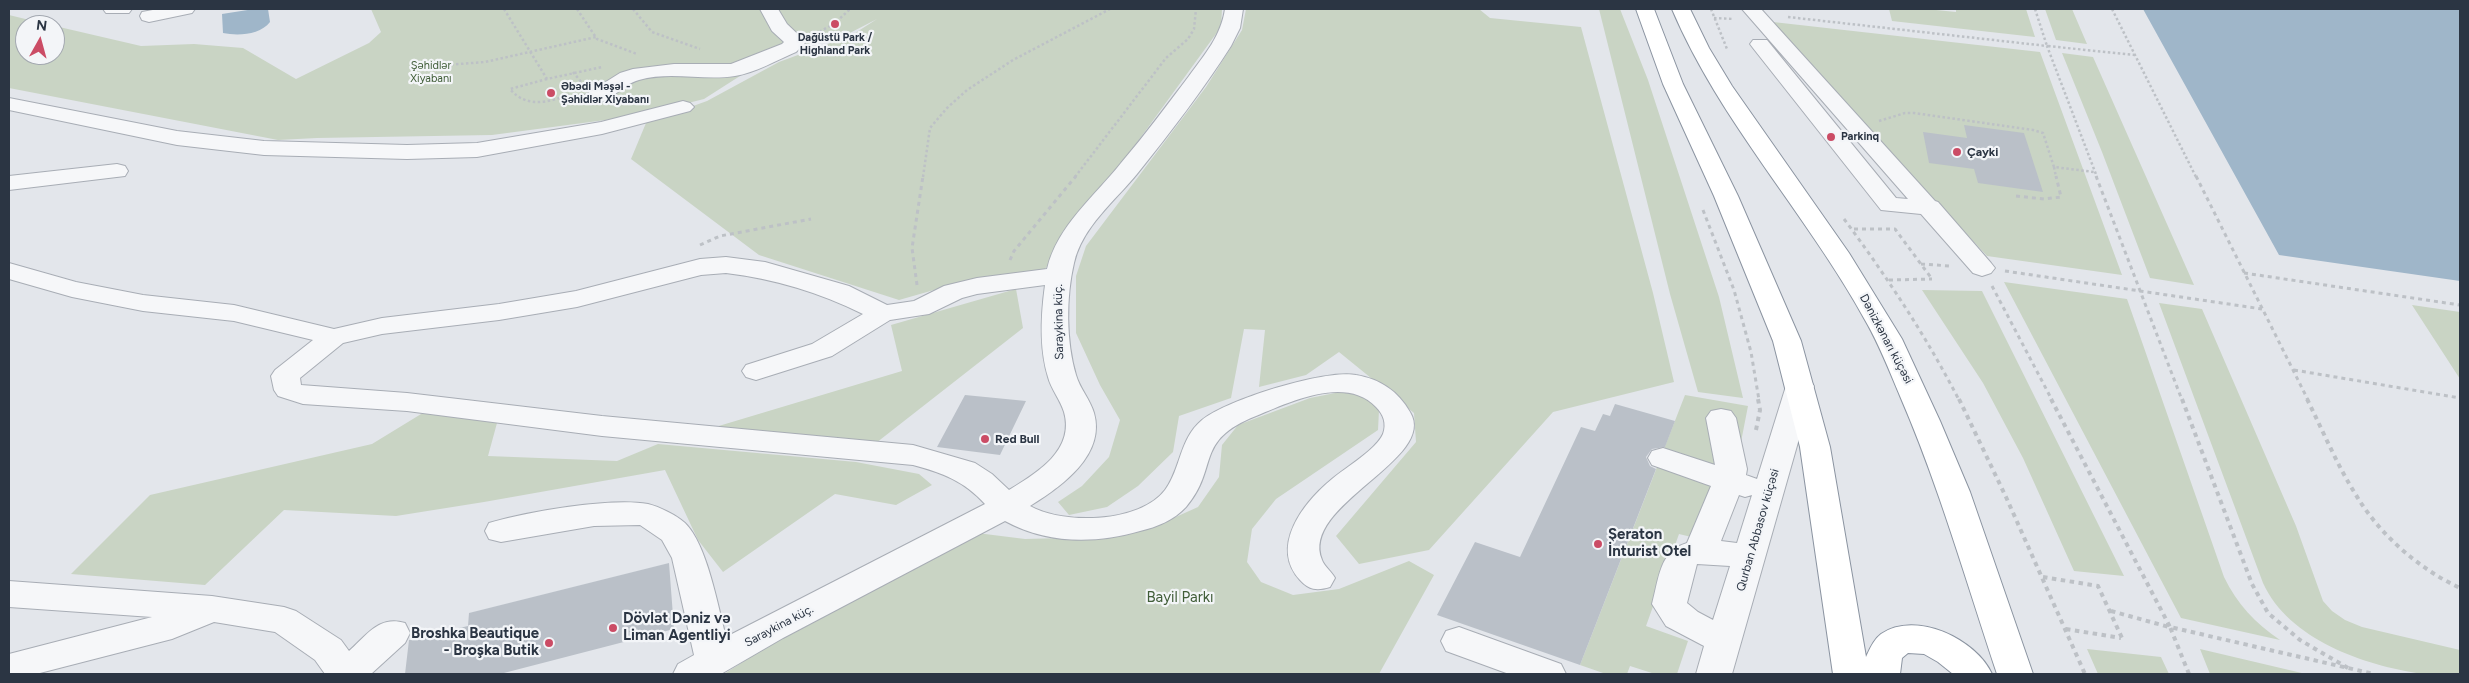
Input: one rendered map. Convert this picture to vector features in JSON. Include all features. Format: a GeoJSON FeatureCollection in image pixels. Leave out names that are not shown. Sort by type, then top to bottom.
{"type":"FeatureCollection","features":[{"type":"Feature","properties":{"kind":"highway"},"geometry":{"type":"LineString","coordinates":[[1645,9],[1673,84],[1774,307],[1800,386],[1816,447],[1851,674]]}},
{"type":"Feature","properties":{"kind":"highway","name":"Dənizkənarı küçəsi"},"geometry":{"type":"LineString","coordinates":[[1681,9],[1701,52],[1721,86],[1859,288],[1875,313],[1894,350],[1930,430],[2015,674]]}},
{"type":"Feature","properties":{"kind":"highway"},"geometry":{"type":"LineString","coordinates":[[1831,674],[1840,604]]}},
{"type":"Feature","properties":{"kind":"highway"},"geometry":{"type":"LineString","coordinates":[[1882,674],[1882,662],[1887,648],[1896,642],[1908,640],[1926,641],[1944,646],[1960,657],[1974,674]]}},
{"type":"Feature","properties":{"kind":"street"},"geometry":{"type":"LineString","coordinates":[[112,9],[123,9]]}},
{"type":"Feature","properties":{"kind":"street"},"geometry":{"type":"LineString","coordinates":[[149,16],[186,9]]}},
{"type":"Feature","properties":{"kind":"street"},"geometry":{"type":"LineString","coordinates":[[582,93],[640,74],[674,70],[734,70],[789,48],[796,42],[779,27],[769,9]]}},
{"type":"Feature","properties":{"kind":"street","name":"Saraykina küç."},"geometry":{"type":"LineString","coordinates":[[703,668],[1007,506],[1038,488],[1069,458],[1079,441],[1081,430],[1080,418],[1062,377],[1059,361],[1057,318],[1059,275],[1066,249],[1083,222],[1152,141],[1223,44],[1233,25],[1234,9]]}},
{"type":"Feature","properties":{"kind":"street"},"geometry":{"type":"LineString","coordinates":[[1750,14],[1773,32],[1930,207],[1982,268]]}},
{"type":"Feature","properties":{"kind":"street"},"geometry":{"type":"LineString","coordinates":[[1773,32],[1755,33],[1753,35],[1889,205],[1930,207]]}},
{"type":"Feature","properties":{"kind":"street"},"geometry":{"type":"LineString","coordinates":[[9,104],[177,138],[254,147],[407,152],[477,150],[602,128],[683,107]]}},
{"type":"Feature","properties":{"kind":"street"},"geometry":{"type":"LineString","coordinates":[[9,183],[117,171]]}},
{"type":"Feature","properties":{"kind":"street"},"geometry":{"type":"LineString","coordinates":[[883,313],[840,292],[752,267],[726,265],[700,267],[577,299],[500,312],[382,326],[334,337],[285,376],[288,390],[303,395],[407,402],[602,426],[912,455],[949,464],[969,472],[983,482],[1007,506],[1029,521],[1060,528],[1085,529],[1136,522],[1169,505],[1180,492],[1202,437],[1213,426],[1235,413],[1317,386],[1333,383],[1353,383],[1368,387],[1384,397],[1394,409],[1400,425],[1395,438],[1385,452],[1336,492],[1317,517],[1304,539],[1305,564],[1318,578]]}},
{"type":"Feature","properties":{"kind":"street"},"geometry":{"type":"LineString","coordinates":[[9,271],[72,289],[143,303],[234,313],[334,337]]}},
{"type":"Feature","properties":{"kind":"street"},"geometry":{"type":"LineString","coordinates":[[756,371],[822,350],[883,313],[920,308],[953,292],[1008,281],[1059,275]]}},
{"type":"Feature","properties":{"kind":"street","name":"Qurban Abbasov küçəsi"},"geometry":{"type":"LineString","coordinates":[[1714,674],[1800,386]]}},
{"type":"Feature","properties":{"kind":"street"},"geometry":{"type":"LineString","coordinates":[[1721,418],[1731,469],[1737,484]]}},
{"type":"Feature","properties":{"kind":"street"},"geometry":{"type":"LineString","coordinates":[[1663,458],[1737,484]]}},
{"type":"Feature","properties":{"kind":"street"},"geometry":{"type":"LineString","coordinates":[[1700,552],[1737,484]]}},
{"type":"Feature","properties":{"kind":"street"},"geometry":{"type":"LineString","coordinates":[[501,531],[625,513],[647,515],[674,532],[689,558],[703,668]]}},
{"type":"Feature","properties":{"kind":"street"},"geometry":{"type":"LineString","coordinates":[[1725,640],[1680,619],[1672,611],[1669,604],[1682,557],[1689,552],[1750,556]]}},
{"type":"Feature","properties":{"kind":"street"},"geometry":{"type":"LineString","coordinates":[[9,594],[212,608],[284,620],[328,650],[347,674],[392,634]]}},
{"type":"Feature","properties":{"kind":"street"},"geometry":{"type":"LineString","coordinates":[[21,664],[172,626],[212,608]]}},
{"type":"Feature","properties":{"kind":"street"},"geometry":{"type":"LineString","coordinates":[[1459,641],[1548,674]]}},
{"type":"Feature","properties":{"kind":"path"},"geometry":{"type":"LineString","coordinates":[[504,9],[528,52],[547,79]]}},
{"type":"Feature","properties":{"kind":"path"},"geometry":{"type":"LineString","coordinates":[[577,9],[596,37],[627,52],[643,55]]}},
{"type":"Feature","properties":{"kind":"path"},"geometry":{"type":"LineString","coordinates":[[633,9],[652,32],[708,51]]}},
{"type":"Feature","properties":{"kind":"path"},"geometry":{"type":"LineString","coordinates":[[796,42],[834,24],[850,9]]}},
{"type":"Feature","properties":{"kind":"path"},"geometry":{"type":"LineString","coordinates":[[920,308],[912,248],[930,128],[942,112],[992,72],[1110,9]]}},
{"type":"Feature","properties":{"kind":"path"},"geometry":{"type":"LineString","coordinates":[[1008,281],[1007,267],[1014,251],[1092,157],[1166,58],[1188,39],[1194,29],[1196,9]]}},
{"type":"Feature","properties":{"kind":"path"},"geometry":{"type":"LineString","coordinates":[[2035,9],[2094,172],[2252,584],[2268,613],[2300,640],[2348,668]]}},
{"type":"Feature","properties":{"kind":"path"},"geometry":{"type":"LineString","coordinates":[[2112,9],[2356,496],[2393,543],[2447,582],[2460,588]]}},
{"type":"Feature","properties":{"kind":"path"},"geometry":{"type":"LineString","coordinates":[[1714,18],[1750,14],[2136,55]]}},
{"type":"Feature","properties":{"kind":"path"},"geometry":{"type":"LineString","coordinates":[[446,65],[485,62],[596,37]]}},
{"type":"Feature","properties":{"kind":"path"},"geometry":{"type":"LineString","coordinates":[[573,72],[582,83],[582,93],[554,99],[529,101],[519,99],[510,89],[573,72],[602,67]]}},
{"type":"Feature","properties":{"kind":"path"},"geometry":{"type":"LineString","coordinates":[[1857,127],[1905,113],[2033,130],[2043,134],[2054,167],[2061,197],[2039,199],[2016,196]]}},
{"type":"Feature","properties":{"kind":"path"},"geometry":{"type":"LineString","coordinates":[[2054,167],[2094,172]]}},
{"type":"Feature","properties":{"kind":"path"},"geometry":{"type":"LineString","coordinates":[[1702,208],[1734,290],[1751,352],[1760,410],[1755,436]]}},
{"type":"Feature","properties":{"kind":"path"},"geometry":{"type":"LineString","coordinates":[[674,274],[688,252],[720,236],[811,219]]}},
{"type":"Feature","properties":{"kind":"path"},"geometry":{"type":"LineString","coordinates":[[1853,230],[1896,229],[1932,279],[1888,280]]}},
{"type":"Feature","properties":{"kind":"path"},"geometry":{"type":"LineString","coordinates":[[1982,268],[2262,309]]}},
{"type":"Feature","properties":{"kind":"path"},"geometry":{"type":"LineString","coordinates":[[1982,268],[2170,627],[2189,674]]}},
{"type":"Feature","properties":{"kind":"path"},"geometry":{"type":"LineString","coordinates":[[2244,273],[2460,305]]}},
{"type":"Feature","properties":{"kind":"path"},"geometry":{"type":"LineString","coordinates":[[2293,370],[2460,398]]}},
{"type":"Feature","properties":{"kind":"path"},"geometry":{"type":"LineString","coordinates":[[2043,577],[2098,586],[2122,638],[2065,629]]}},
{"type":"Feature","properties":{"kind":"path"},"geometry":{"type":"LineString","coordinates":[[2111,611],[2170,627],[2374,674]]}},
{"type":"Feature","properties":{"kind":"green space","name":"Şəhidlər Xiyabanı"},"geometry":{"type":"Polygon","coordinates":[[[371,9],[1222,9],[1221,27],[1042,273],[955,284],[899,300],[759,255],[631,159],[646,123],[707,101],[779,62],[852,35],[877,19],[844,36],[825,37],[737,74],[740,76],[704,99],[636,116],[492,135],[278,140],[9,88],[9,15],[15,16],[15,65],[65,65],[65,28],[141,46],[194,44],[243,48],[296,79],[369,43],[381,32],[371,9]]]}},
{"type":"Feature","properties":{"kind":"green space"},"geometry":{"type":"Polygon","coordinates":[[[1246,9],[1479,9],[1490,18],[1581,27],[1653,293],[1674,382],[1553,412],[1429,550],[1359,564],[1336,536],[1416,442],[1414,413],[1339,352],[1306,375],[1259,387],[1265,330],[1244,329],[1231,398],[1179,416],[1173,452],[1138,486],[1107,507],[1069,515],[1058,502],[1082,486],[1109,457],[1120,420],[1100,385],[1076,333],[1076,276],[1086,246],[1206,87],[1242,30],[1246,9]]]}},
{"type":"Feature","properties":{"kind":"green space"},"geometry":{"type":"Polygon","coordinates":[[[1599,9],[1620,9],[1648,80],[1719,297],[1743,398],[1698,392],[1670,294],[1599,9]]]}},
{"type":"Feature","properties":{"kind":"green space"},"geometry":{"type":"Polygon","coordinates":[[[1889,9],[1926,9],[1956,12],[1956,9],[2026,9],[2035,37],[1892,21],[1889,9]]]}},
{"type":"Feature","properties":{"kind":"green space"},"geometry":{"type":"Polygon","coordinates":[[[2045,9],[2072,9],[2087,44],[2056,40],[2045,9]]]}},
{"type":"Feature","properties":{"kind":"green space"},"geometry":{"type":"Polygon","coordinates":[[[1773,22],[2040,52],[2122,275],[1987,256],[1861,121],[1773,22]]]}},
{"type":"Feature","properties":{"kind":"green space"},"geometry":{"type":"Polygon","coordinates":[[[2062,53],[2093,57],[2194,285],[2150,278],[2062,53]]]}},
{"type":"Feature","properties":{"kind":"green space"},"geometry":{"type":"Polygon","coordinates":[[[2004,282],[2127,299],[2224,577],[2235,596],[2248,612],[2280,640],[2181,618],[2004,282]]]}},
{"type":"Feature","properties":{"kind":"green space"},"geometry":{"type":"Polygon","coordinates":[[[1016,289],[1023,328],[876,443],[712,428],[902,371],[891,325],[1016,289]]]}},
{"type":"Feature","properties":{"kind":"green space"},"geometry":{"type":"Polygon","coordinates":[[[1922,290],[1982,291],[2124,576],[2074,571],[2023,458],[1983,383],[1922,290]]]}},
{"type":"Feature","properties":{"kind":"green space"},"geometry":{"type":"Polygon","coordinates":[[[2159,303],[2202,309],[2296,526],[2323,601],[2332,611],[2345,620],[2362,627],[2460,650],[2460,674],[2422,674],[2376,664],[2353,656],[2309,634],[2291,620],[2275,603],[2263,583],[2159,303]]]}},
{"type":"Feature","properties":{"kind":"green space"},"geometry":{"type":"Polygon","coordinates":[[[2412,305],[2460,312],[2460,379],[2412,305]]]}},
{"type":"Feature","properties":{"kind":"green space","name":"Bayil Parkı"},"geometry":{"type":"Polygon","coordinates":[[[1340,392],[1363,396],[1379,410],[1378,430],[1276,499],[1252,529],[1247,562],[1261,582],[1293,595],[1339,589],[1409,561],[1434,575],[1379,674],[724,674],[771,644],[977,533],[1025,539],[1098,537],[1149,529],[1198,507],[1219,477],[1222,445],[1238,425],[1310,398],[1340,392]]]}},
{"type":"Feature","properties":{"kind":"green space"},"geometry":{"type":"Polygon","coordinates":[[[1685,395],[1748,406],[1733,483],[1716,543],[1679,534],[1646,626],[1688,641],[1677,674],[1655,674],[1630,666],[1627,674],[1606,674],[1580,665],[1685,395]]]}},
{"type":"Feature","properties":{"kind":"green space"},"geometry":{"type":"Polygon","coordinates":[[[426,411],[497,423],[488,456],[617,461],[658,444],[856,462],[919,474],[932,485],[896,505],[835,494],[723,572],[698,540],[665,470],[396,516],[284,510],[205,585],[71,574],[150,495],[372,444],[426,411]]]}},
{"type":"Feature","properties":{"kind":"green space"},"geometry":{"type":"Polygon","coordinates":[[[2087,649],[2161,657],[2169,674],[2098,674],[2087,649]]]}},
{"type":"Feature","properties":{"kind":"green space"},"geometry":{"type":"Polygon","coordinates":[[[2200,649],[2306,674],[2210,674],[2200,649]]]}},
{"type":"Feature","properties":{"kind":"water"},"geometry":{"type":"Polygon","coordinates":[[[254,9],[268,9],[270,22],[261,30],[248,34],[223,33],[222,14],[254,9]]]}},
{"type":"Feature","properties":{"kind":"water"},"geometry":{"type":"Polygon","coordinates":[[[2143,9],[2460,9],[2460,281],[2279,255],[2143,9]]]}},
{"type":"Feature","properties":{"kind":"building"},"geometry":{"type":"Polygon","coordinates":[[[1964,125],[2024,133],[2043,192],[1978,183],[1974,169],[1929,163],[1923,132],[1967,138],[1964,125]]]}},
{"type":"Feature","properties":{"kind":"building"},"geometry":{"type":"Polygon","coordinates":[[[965,395],[1026,401],[1000,455],[937,447],[965,395]]]}},
{"type":"Feature","properties":{"kind":"building"},"geometry":{"type":"Polygon","coordinates":[[[1615,404],[1675,421],[1665,447],[1652,449],[1646,457],[1650,466],[1656,469],[1580,665],[1437,615],[1475,542],[1520,557],[1581,427],[1595,431],[1603,414],[1610,416],[1615,404]]]}},
{"type":"Feature","properties":{"kind":"building"},"geometry":{"type":"Polygon","coordinates":[[[669,563],[674,629],[500,674],[405,674],[409,640],[468,626],[469,613],[669,563]]]}},
{"type":"Feature","properties":{"kind":"place","name":"Dağüstü Park / Highland Park"},"geometry":{"type":"Point","coordinates":[835,24]}},
{"type":"Feature","properties":{"kind":"place","name":"Əbədi Məşəl - Şəhidlər Xiyabanı"},"geometry":{"type":"Point","coordinates":[551,93]}},
{"type":"Feature","properties":{"kind":"place","name":"Parkinq"},"geometry":{"type":"Point","coordinates":[1831,137]}},
{"type":"Feature","properties":{"kind":"place","name":"Çayki"},"geometry":{"type":"Point","coordinates":[1957,152]}},
{"type":"Feature","properties":{"kind":"place","name":"Red Bull"},"geometry":{"type":"Point","coordinates":[985,439]}},
{"type":"Feature","properties":{"kind":"place","name":"Şeraton İnturist Otel"},"geometry":{"type":"Point","coordinates":[1598,544]}},
{"type":"Feature","properties":{"kind":"place","name":"Dövlət Dəniz və Liman Agentliyi"},"geometry":{"type":"Point","coordinates":[613,628]}},
{"type":"Feature","properties":{"kind":"place","name":"Broshka Beautique - Broşka Butik"},"geometry":{"type":"Point","coordinates":[549,643]}}]}
